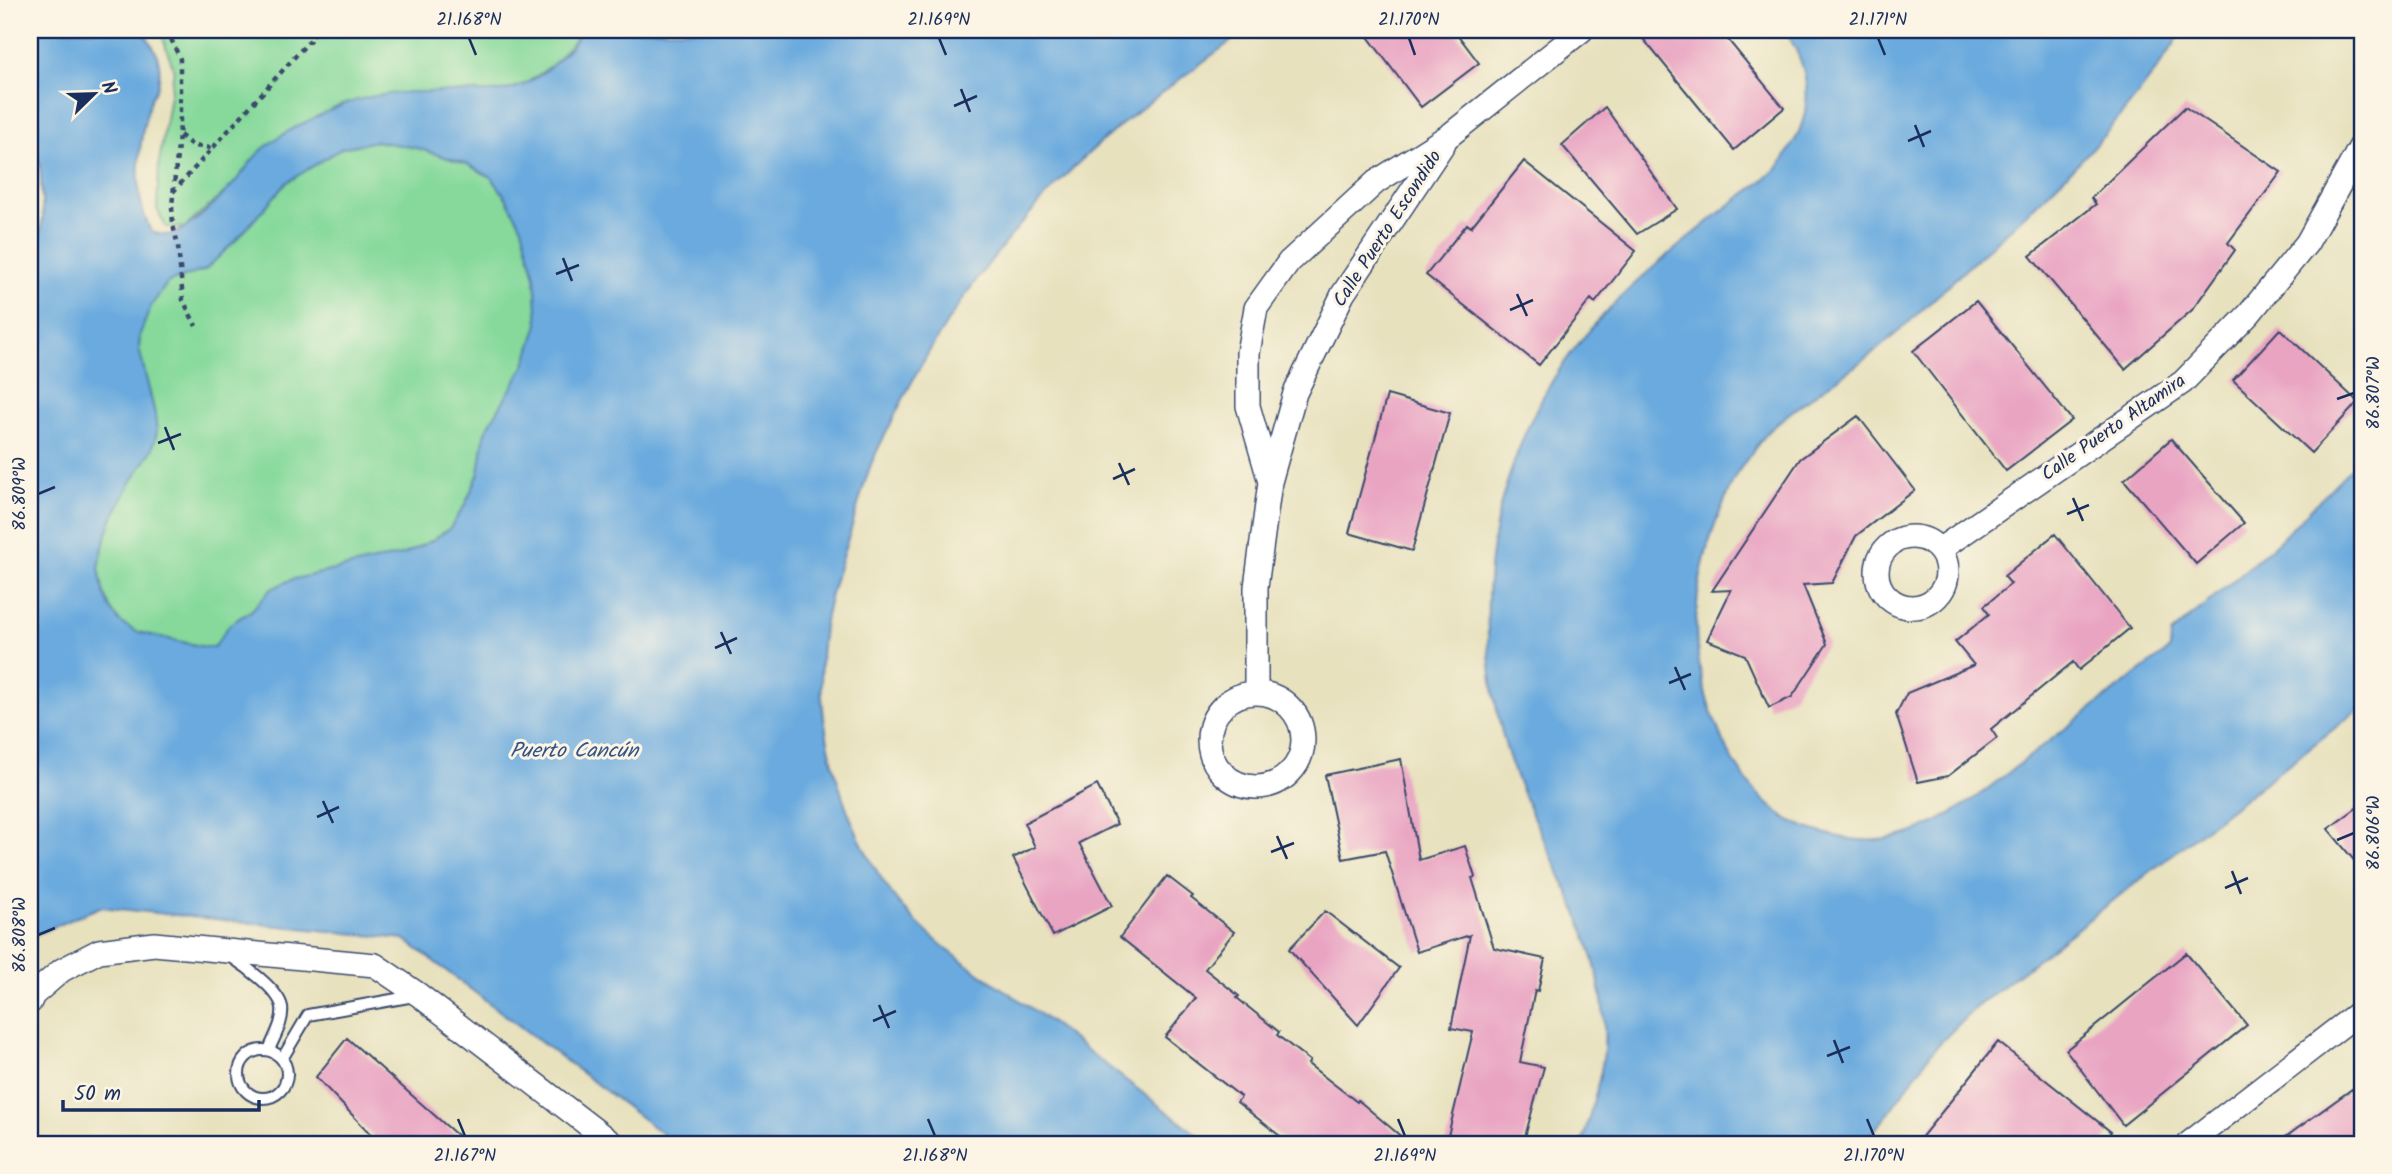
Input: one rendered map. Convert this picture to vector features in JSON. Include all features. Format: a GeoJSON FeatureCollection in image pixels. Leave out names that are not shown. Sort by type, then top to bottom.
{"type":"FeatureCollection","features":[{"type":"Feature","properties":{"kind":"street","name":"Calle Puerto Escondido"},"geometry":{"type":"LineString","coordinates":[[1270,482],[1248,407],[1248,353],[1256,308],[1289,262],[1376,182],[1450,135],[1582,30]]}},
{"type":"Feature","properties":{"kind":"street","name":"Calle Puerto Escondido"},"geometry":{"type":"LineString","coordinates":[[1256,693],[1256,587],[1270,482],[1295,393],[1343,294],[1450,135]]}},
{"type":"Feature","properties":{"kind":"street","name":"Calle Puerto Altamira"},"geometry":{"type":"LineString","coordinates":[[1939,550],[2183,382],[2249,314],[2307,243],[2362,144]]}},
{"type":"Feature","properties":{"kind":"street"},"geometry":{"type":"LineString","coordinates":[[1264,692],[1278,697],[1290,706],[1299,719],[1303,733],[1303,749],[1297,764],[1286,776],[1272,785],[1256,787],[1240,784],[1226,776],[1216,764],[1210,748],[1209,732],[1214,718],[1223,706],[1235,697],[1256,693],[1264,692]]}},
{"type":"Feature","properties":{"kind":"street"},"geometry":{"type":"LineString","coordinates":[[30,1002],[33,995],[62,970],[99,951],[154,944],[375,965],[419,995],[613,1144]]}},
{"type":"Feature","properties":{"kind":"street"},"geometry":{"type":"LineString","coordinates":[[2188,1144],[2362,1010]]}},
{"type":"Feature","properties":{"kind":"lane"},"geometry":{"type":"LineString","coordinates":[[222,950],[246,966],[276,995],[282,1006],[280,1023],[269,1050]]}},
{"type":"Feature","properties":{"kind":"lane"},"geometry":{"type":"LineString","coordinates":[[282,1059],[308,1015],[419,995]]}},
{"type":"Feature","properties":{"kind":"lane"},"geometry":{"type":"LineString","coordinates":[[269,1050],[282,1059],[288,1074],[281,1090],[267,1097],[251,1094],[241,1083],[239,1068],[247,1055],[254,1051],[269,1050]]}},
{"type":"Feature","properties":{"kind":"path"},"geometry":{"type":"LineString","coordinates":[[167,30],[180,60],[179,134],[173,192],[173,225],[178,246],[183,300],[196,326]]}},
{"type":"Feature","properties":{"kind":"path"},"geometry":{"type":"LineString","coordinates":[[173,192],[310,40],[315,30]]}},
{"type":"Feature","properties":{"kind":"path"},"geometry":{"type":"LineString","coordinates":[[179,134],[193,146],[213,148]]}},
{"type":"Feature","properties":{"kind":"green space"},"geometry":{"type":"Polygon","coordinates":[[[160,30],[583,30],[555,63],[525,84],[500,92],[433,92],[345,103],[301,125],[262,150],[234,184],[184,228],[166,227],[157,209],[159,163],[174,70],[160,30]]]}},
{"type":"Feature","properties":{"kind":"green space"},"geometry":{"type":"Polygon","coordinates":[[[376,141],[417,148],[467,164],[492,178],[522,227],[535,276],[538,324],[525,365],[485,432],[479,473],[465,505],[450,528],[405,554],[305,577],[236,620],[214,647],[137,632],[120,622],[110,608],[99,568],[111,521],[152,450],[157,432],[139,349],[140,334],[151,306],[168,282],[205,270],[240,236],[286,183],[342,148],[376,141]]]}},
{"type":"Feature","properties":{"kind":"water","name":"Puerto Cancún"},"geometry":{"type":"Polygon","coordinates":[[[30,30],[139,30],[155,51],[160,71],[140,148],[141,201],[152,232],[168,235],[197,219],[214,204],[258,154],[304,123],[345,104],[374,96],[420,92],[489,92],[516,88],[550,67],[583,30],[1246,30],[1131,117],[1066,175],[993,258],[950,318],[912,382],[870,467],[831,592],[821,661],[826,731],[844,801],[874,865],[908,914],[945,948],[1049,1021],[1210,1144],[676,1144],[404,939],[100,907],[30,937],[30,288],[43,217],[40,165],[30,122],[30,30]],[[376,141],[342,148],[286,183],[240,236],[205,270],[168,282],[151,306],[140,334],[139,349],[157,432],[152,450],[111,521],[99,568],[110,608],[120,622],[137,632],[214,647],[230,624],[250,612],[271,589],[290,580],[405,554],[450,528],[465,505],[479,473],[485,432],[525,365],[538,324],[535,276],[522,227],[492,178],[467,164],[417,148],[376,141]]]}},
{"type":"Feature","properties":{"kind":"water"},"geometry":{"type":"Polygon","coordinates":[[[1784,30],[2183,30],[2138,94],[2063,179],[1893,336],[1774,426],[1735,477],[1703,563],[1696,615],[1697,641],[1705,693],[1714,719],[1730,754],[1751,786],[1779,813],[1795,823],[1842,838],[1892,838],[1912,833],[1950,815],[2170,649],[2171,634],[2278,542],[2362,457],[2362,707],[1975,1008],[1935,1048],[1884,1119],[1861,1144],[1580,1144],[1601,1071],[1604,1050],[1603,1011],[1597,973],[1586,937],[1524,796],[1501,730],[1490,668],[1488,636],[1489,573],[1493,542],[1499,511],[1517,454],[1537,407],[1559,370],[1599,320],[1638,281],[1770,174],[1788,152],[1804,117],[1806,87],[1799,58],[1784,30]]]}},
{"type":"Feature","properties":{"kind":"building"},"geometry":{"type":"Polygon","coordinates":[[[1363,30],[1454,30],[1479,63],[1421,107],[1363,30]]]}},
{"type":"Feature","properties":{"kind":"building"},"geometry":{"type":"Polygon","coordinates":[[[1636,30],[1720,30],[1784,108],[1734,150],[1636,30]]]}},
{"type":"Feature","properties":{"kind":"building"},"geometry":{"type":"Polygon","coordinates":[[[1605,107],[1677,209],[1637,234],[1562,145],[1605,107]]]}},
{"type":"Feature","properties":{"kind":"building"},"geometry":{"type":"Polygon","coordinates":[[[2185,107],[2281,172],[2228,243],[2235,250],[2192,310],[2125,369],[2030,256],[2096,204],[2091,198],[2185,107]]]}},
{"type":"Feature","properties":{"kind":"building"},"geometry":{"type":"Polygon","coordinates":[[[1524,161],[1636,251],[1595,303],[1591,299],[1539,365],[1426,275],[1467,224],[1471,227],[1524,161]]]}},
{"type":"Feature","properties":{"kind":"building"},"geometry":{"type":"Polygon","coordinates":[[[1976,301],[2072,420],[2006,471],[1913,351],[1976,301]]]}},
{"type":"Feature","properties":{"kind":"building"},"geometry":{"type":"Polygon","coordinates":[[[2280,329],[2358,402],[2311,453],[2233,380],[2280,329]]]}},
{"type":"Feature","properties":{"kind":"building"},"geometry":{"type":"Polygon","coordinates":[[[1387,395],[1450,413],[1412,551],[1349,533],[1387,395]]]}},
{"type":"Feature","properties":{"kind":"building"},"geometry":{"type":"Polygon","coordinates":[[[1858,416],[1915,490],[1856,536],[1832,583],[1803,585],[1827,644],[1792,697],[1769,708],[1745,655],[1707,640],[1731,590],[1712,591],[1800,459],[1858,416]]]}},
{"type":"Feature","properties":{"kind":"building"},"geometry":{"type":"Polygon","coordinates":[[[2171,439],[2244,523],[2196,564],[2124,480],[2171,439]]]}},
{"type":"Feature","properties":{"kind":"building"},"geometry":{"type":"Polygon","coordinates":[[[2055,534],[2130,628],[2079,670],[2073,662],[1991,729],[1997,738],[1948,776],[1918,782],[1896,714],[1907,693],[1974,665],[1955,642],[1989,614],[1984,606],[2011,584],[2004,576],[2055,534]]]}},
{"type":"Feature","properties":{"kind":"building"},"geometry":{"type":"Polygon","coordinates":[[[1401,759],[1419,860],[1465,846],[1494,948],[1545,959],[1538,991],[1535,990],[1520,1062],[1544,1067],[1523,1144],[1446,1144],[1473,1032],[1451,1028],[1470,935],[1417,952],[1385,851],[1343,859],[1325,775],[1401,759]]]}},
{"type":"Feature","properties":{"kind":"building"},"geometry":{"type":"Polygon","coordinates":[[[1097,785],[1117,824],[1079,843],[1112,906],[1053,936],[1013,858],[1035,847],[1024,823],[1097,785]]]}},
{"type":"Feature","properties":{"kind":"building"},"geometry":{"type":"Polygon","coordinates":[[[2362,804],[2362,870],[2328,829],[2362,804]]]}},
{"type":"Feature","properties":{"kind":"building"},"geometry":{"type":"Polygon","coordinates":[[[1167,876],[1234,932],[1205,969],[1279,1032],[1277,1035],[1310,1061],[1308,1064],[1357,1102],[1358,1100],[1410,1144],[1290,1144],[1237,1102],[1241,1097],[1165,1037],[1196,998],[1120,937],[1167,876]]]}},
{"type":"Feature","properties":{"kind":"building"},"geometry":{"type":"Polygon","coordinates":[[[1325,911],[1399,968],[1358,1025],[1289,949],[1325,911]]]}},
{"type":"Feature","properties":{"kind":"building"},"geometry":{"type":"Polygon","coordinates":[[[2186,953],[2247,1025],[2123,1125],[2066,1050],[2186,953]]]}},
{"type":"Feature","properties":{"kind":"building"},"geometry":{"type":"Polygon","coordinates":[[[347,1038],[467,1144],[380,1144],[316,1077],[347,1038]]]}},
{"type":"Feature","properties":{"kind":"building"},"geometry":{"type":"Polygon","coordinates":[[[1998,1042],[2111,1132],[2101,1144],[1916,1144],[1998,1042]]]}},
{"type":"Feature","properties":{"kind":"building"},"geometry":{"type":"Polygon","coordinates":[[[2352,1089],[2362,1103],[2362,1144],[2276,1144],[2352,1089]]]}}]}
